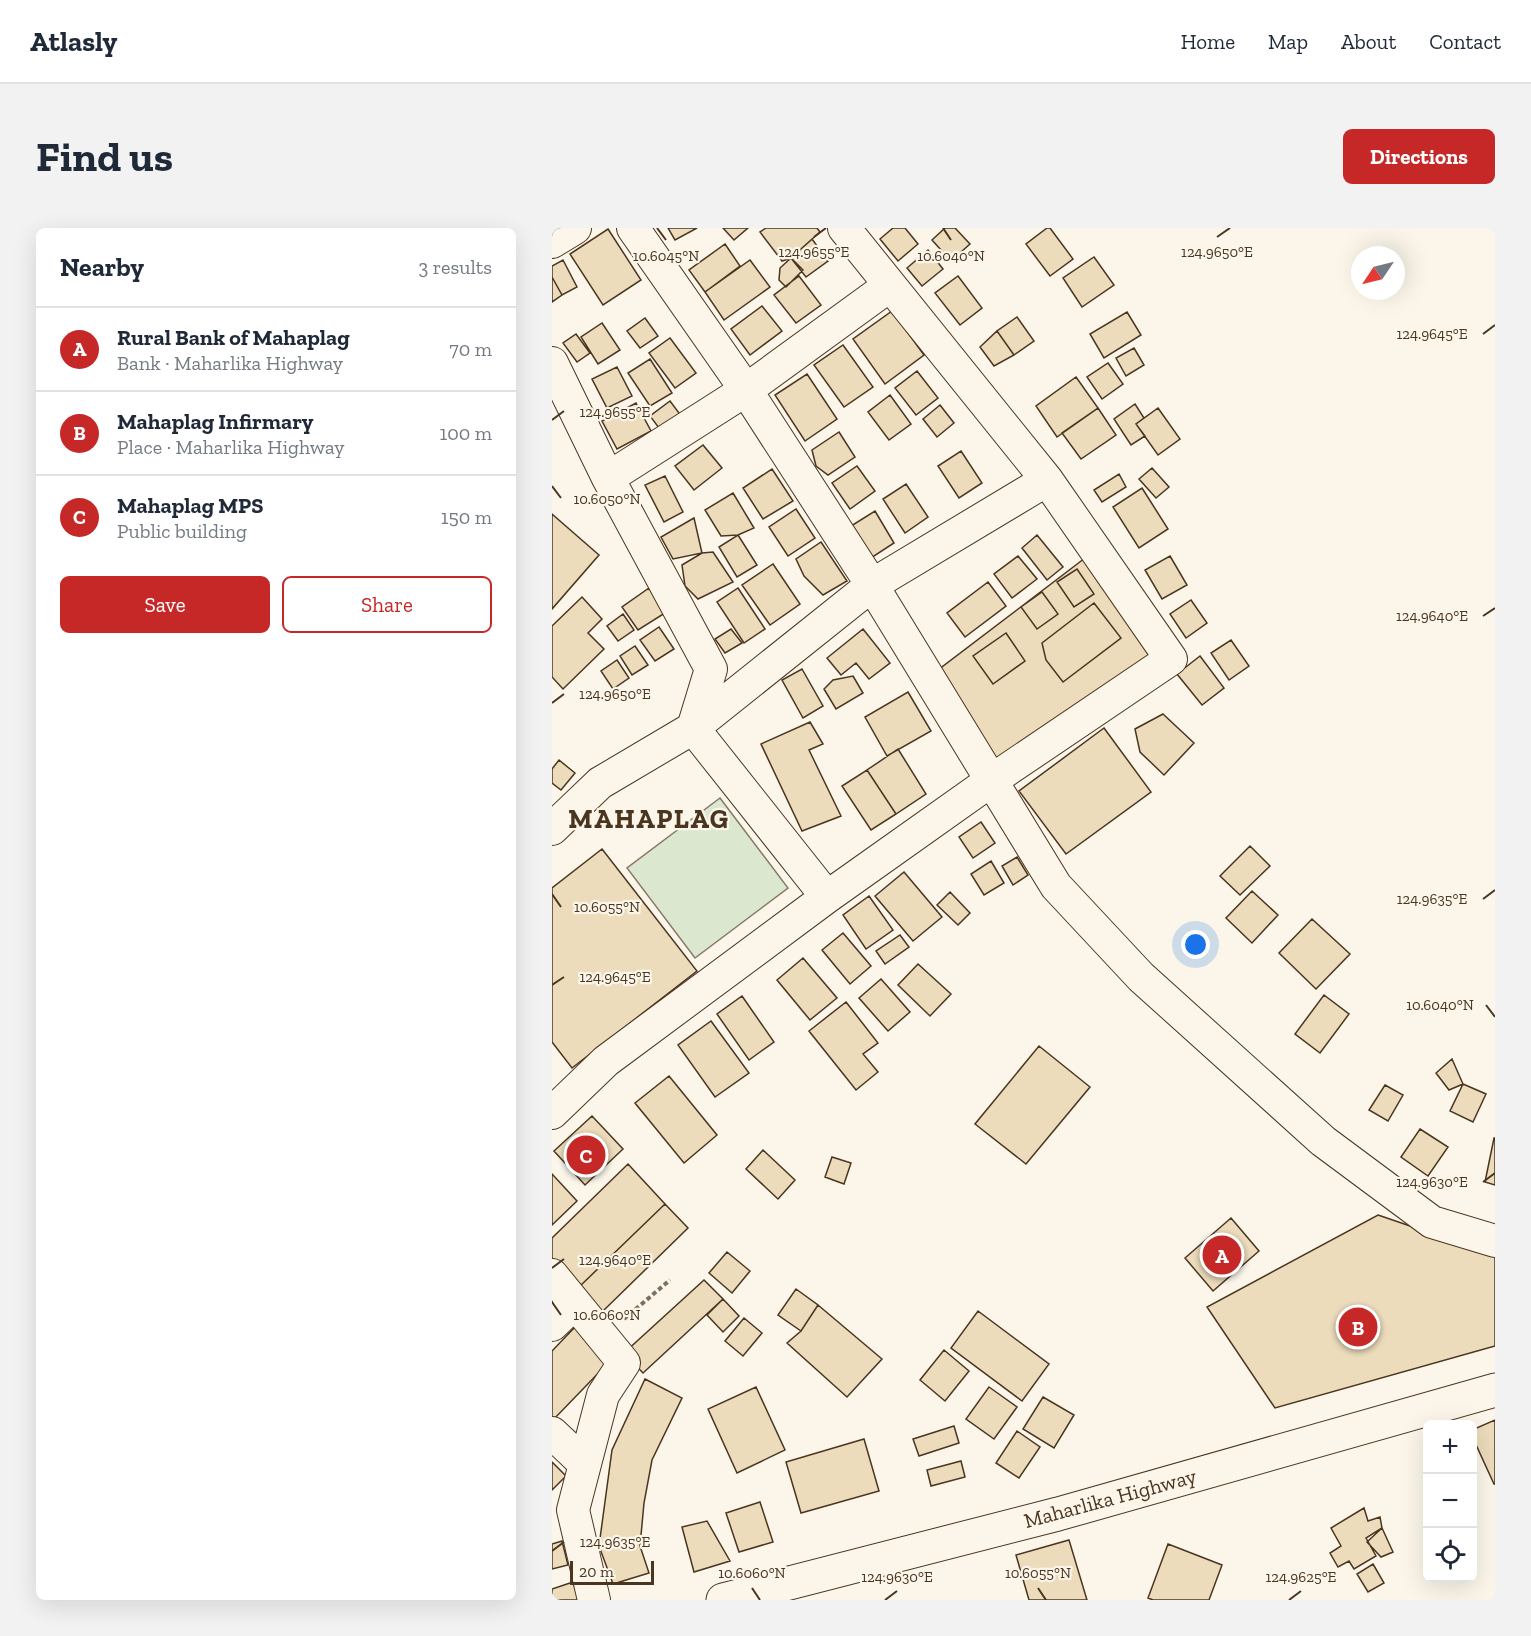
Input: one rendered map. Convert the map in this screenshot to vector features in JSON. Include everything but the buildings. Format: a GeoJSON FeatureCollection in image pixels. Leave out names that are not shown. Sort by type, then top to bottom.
{"type":"FeatureCollection","features":[{"type":"Feature","properties":{"kind":"highway","name":"Maharlika Highway"},"geometry":{"type":"LineString","coordinates":[[723,1600],[1058,1514],[1495,1390]]}},
{"type":"Feature","properties":{"kind":"street"},"geometry":{"type":"LineString","coordinates":[[552,242],[575,228]]}},
{"type":"Feature","properties":{"kind":"street"},"geometry":{"type":"LineString","coordinates":[[633,228],[746,390],[872,585],[1056,886],[1140,977],[1323,1141],[1432,1222],[1495,1241]]}},
{"type":"Feature","properties":{"kind":"street"},"geometry":{"type":"LineString","coordinates":[[552,1113],[606,1061],[827,897],[992,780],[1171,659],[1047,480],[844,228]]}},
{"type":"Feature","properties":{"kind":"street"},"geometry":{"type":"LineString","coordinates":[[608,478],[746,390],[889,286]]}},
{"type":"Feature","properties":{"kind":"street"},"geometry":{"type":"LineString","coordinates":[[552,363],[608,478],[711,669],[693,728]]}},
{"type":"Feature","properties":{"kind":"street"},"geometry":{"type":"LineString","coordinates":[[552,829],[600,783],[693,728],[872,585],[1047,480]]}},
{"type":"Feature","properties":{"kind":"street"},"geometry":{"type":"LineString","coordinates":[[693,728],[827,897]]}},
{"type":"Feature","properties":{"kind":"street"},"geometry":{"type":"LineString","coordinates":[[552,1275],[624,1363],[603,1395],[573,1510],[563,1520],[594,1600]]}},
{"type":"Feature","properties":{"kind":"street"},"geometry":{"type":"LineString","coordinates":[[552,1325],[575,1303]]}},
{"type":"Feature","properties":{"kind":"street"},"geometry":{"type":"LineString","coordinates":[[552,1433],[585,1464]]}},
{"type":"Feature","properties":{"kind":"path"},"geometry":{"type":"LineString","coordinates":[[603,1337],[670,1280]]}},
{"type":"Feature","properties":{"kind":"green space"},"geometry":{"type":"Polygon","coordinates":[[[720,798],[788,888],[695,958],[627,868],[720,798]]]}},
{"type":"Feature","properties":{"kind":"place","name":"Mahaplag MPS"},"geometry":{"type":"Point","coordinates":[586,1155]}},
{"type":"Feature","properties":{"kind":"place","name":"Rural Bank of Mahaplag"},"geometry":{"type":"Point","coordinates":[1222,1255]}},
{"type":"Feature","properties":{"kind":"place","name":"Mahaplag Infirmary"},"geometry":{"type":"Point","coordinates":[1358,1327]}},
{"type":"Feature","properties":{"kind":"district","name":"MAHAPLAG"},"geometry":{"type":"Point","coordinates":[649,819]}}]}
